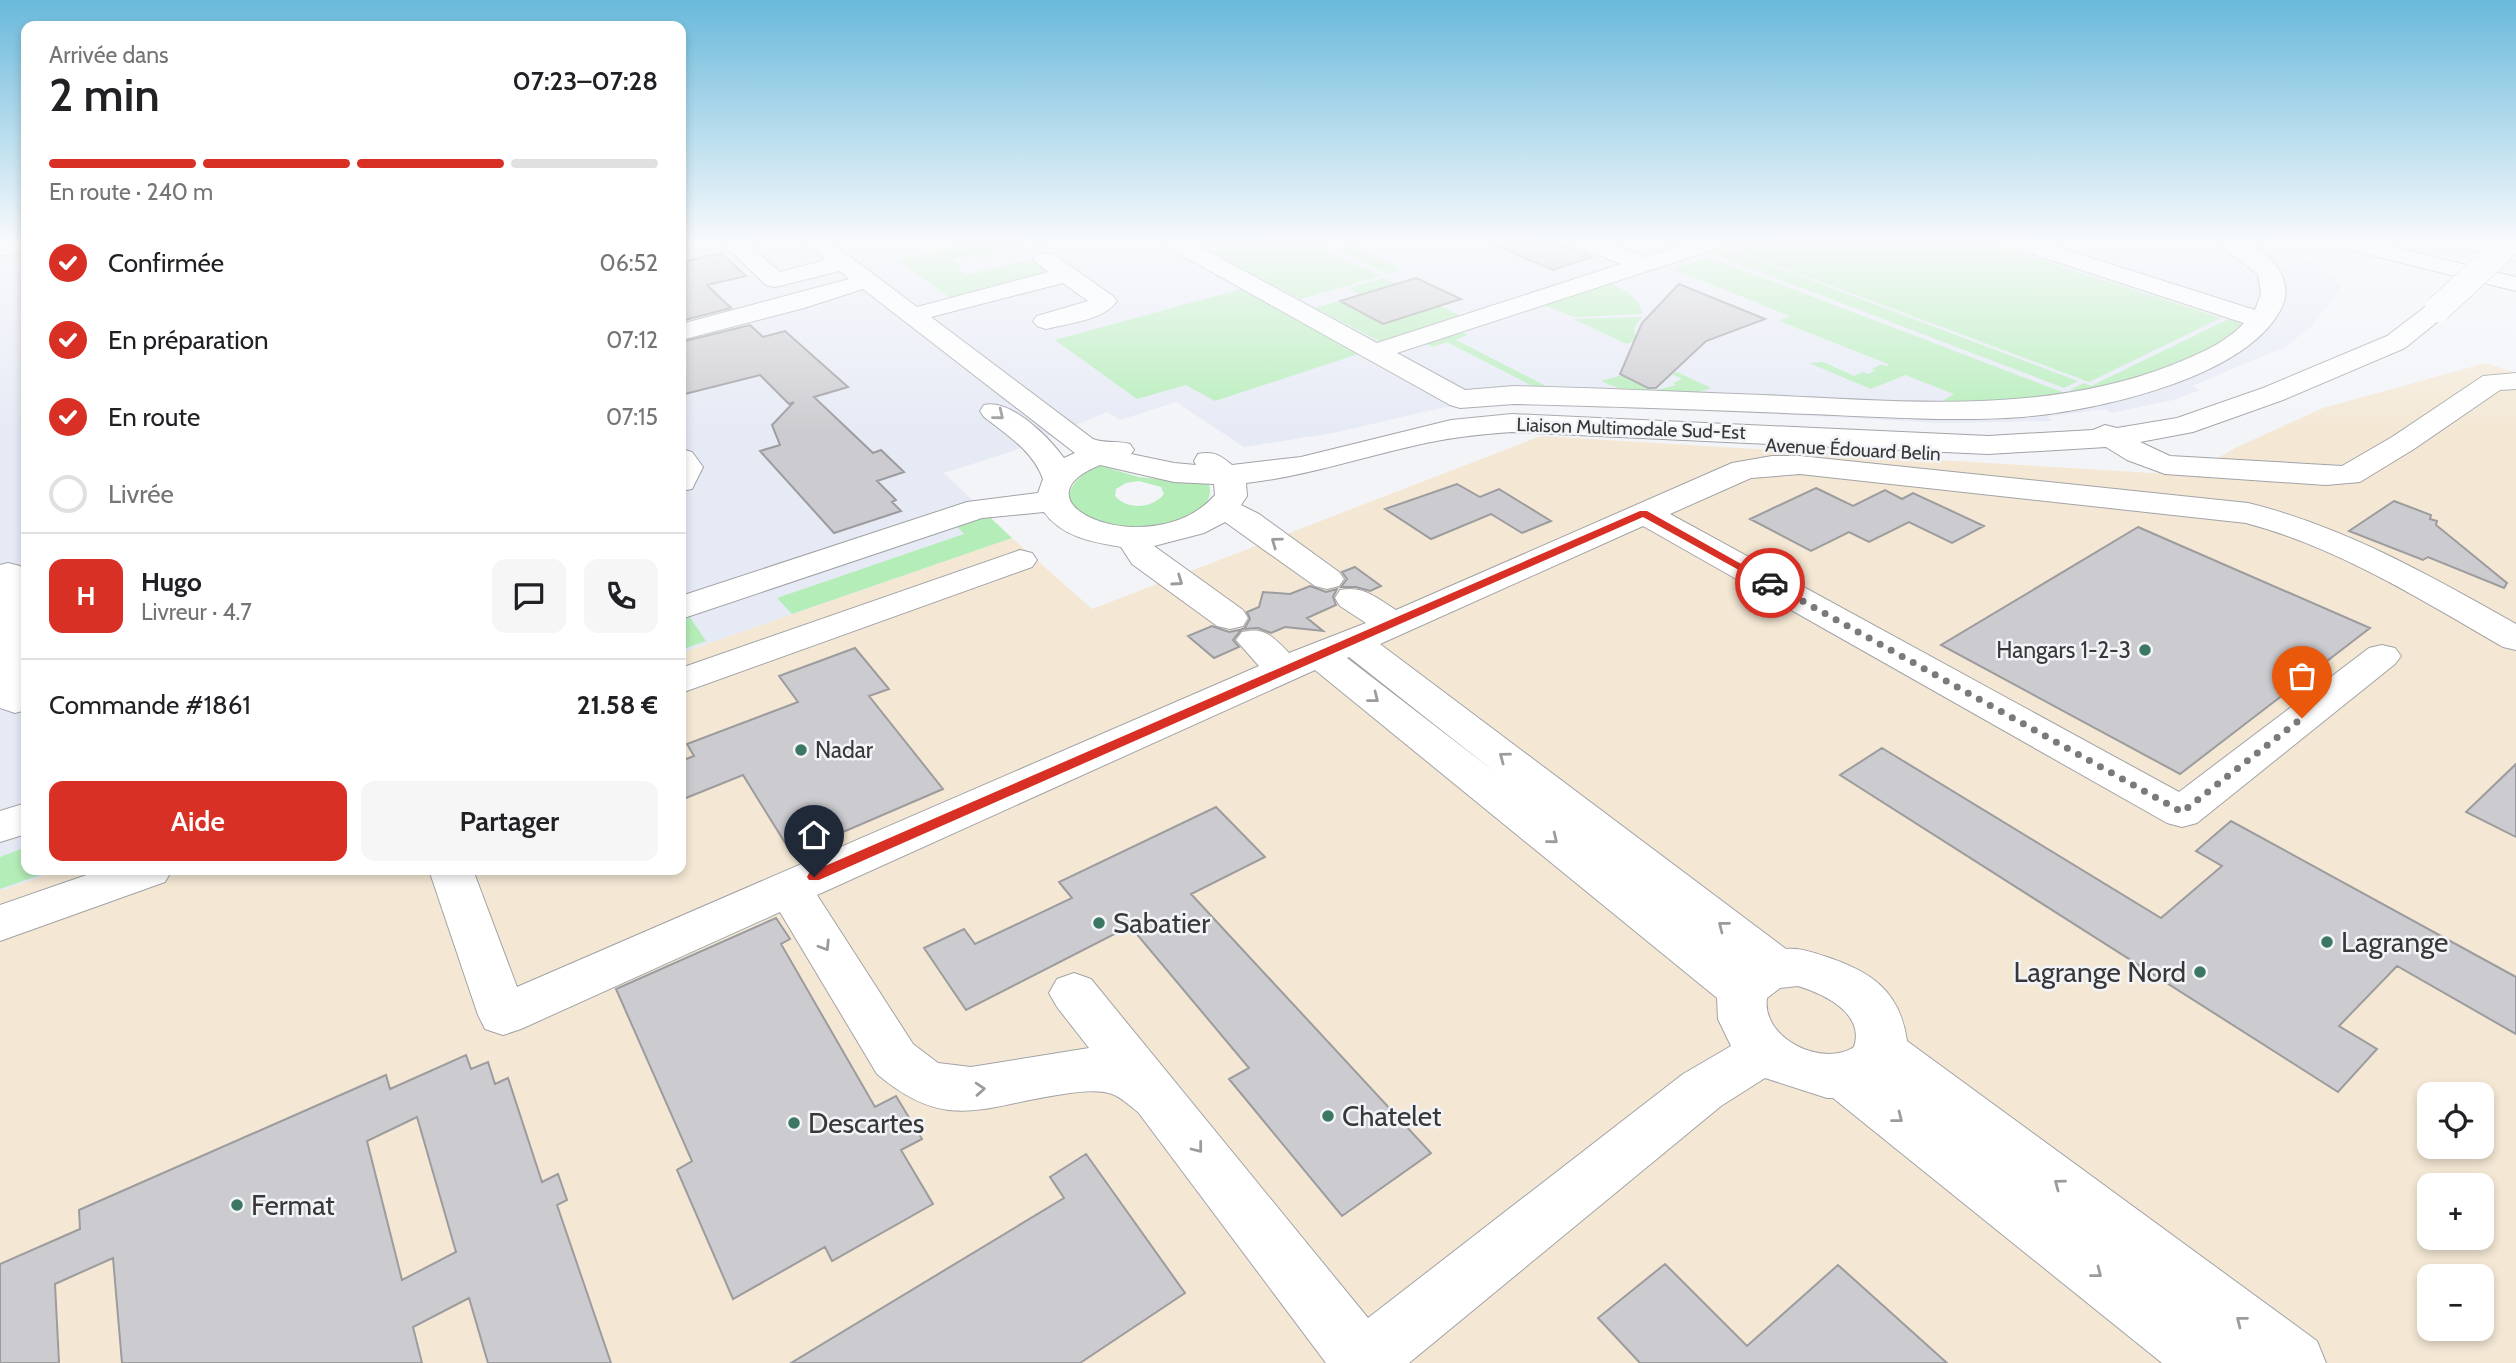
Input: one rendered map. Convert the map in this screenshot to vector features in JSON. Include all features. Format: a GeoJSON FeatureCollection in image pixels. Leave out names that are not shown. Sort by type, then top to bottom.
{"type":"FeatureCollection","features":[{"type":"Feature","properties":{"kind":"main road"},"geometry":{"type":"LineString","coordinates":[[686,331],[781,307]]}},
{"type":"Feature","properties":{"kind":"main road"},"geometry":{"type":"LineString","coordinates":[[880,307],[927,344],[988,406],[1032,442],[1056,468],[1056,490],[1065,517],[1087,530],[1132,538],[1187,530],[1209,520],[1226,495]]}},
{"type":"Feature","properties":{"kind":"main road"},"geometry":{"type":"LineString","coordinates":[[902,307],[1067,435],[1099,455],[1166,472],[1226,495]]}},
{"type":"Feature","properties":{"kind":"main road"},"geometry":{"type":"LineString","coordinates":[[922,307],[1111,435],[1142,448]]}},
{"type":"Feature","properties":{"kind":"main road"},"geometry":{"type":"LineString","coordinates":[[928,310],[941,307]]}},
{"type":"Feature","properties":{"kind":"main road"},"geometry":{"type":"LineString","coordinates":[[1046,321],[1098,307]]}},
{"type":"Feature","properties":{"kind":"main road"},"geometry":{"type":"LineString","coordinates":[[1293,307],[1460,399],[1514,395],[1597,397],[1940,411],[2057,404],[2113,393],[2186,369],[2245,338],[2271,307]]}},
{"type":"Feature","properties":{"kind":"main road"},"geometry":{"type":"LineString","coordinates":[[1375,352],[1515,307]]}},
{"type":"Feature","properties":{"kind":"main road"},"geometry":{"type":"LineString","coordinates":[[2219,307],[2261,320]]}},
{"type":"Feature","properties":{"kind":"main road"},"geometry":{"type":"LineString","coordinates":[[2112,438],[2183,426],[2262,398],[2396,342],[2440,307]]}},
{"type":"Feature","properties":{"kind":"main road"},"geometry":{"type":"LineString","coordinates":[[2437,309],[2441,307]]}},
{"type":"Feature","properties":{"kind":"main road"},"geometry":{"type":"LineString","coordinates":[[2057,404],[2151,460],[2184,468],[2348,475],[2403,443],[2493,382],[2516,381]]}},
{"type":"Feature","properties":{"kind":"main road","name":"Avenue Édouard Belin"},"geometry":{"type":"LineString","coordinates":[[1142,448],[1172,450],[1199,456],[1263,458],[1346,443],[1429,423],[1508,413],[1569,414],[1955,436],[2112,438]]}},
{"type":"Feature","properties":{"kind":"main road","name":"Avenue Édouard Belin"},"geometry":{"type":"LineString","coordinates":[[1226,495],[1448,440],[1501,433],[1548,432],[1951,454],[2046,454],[2112,438]]}},
{"type":"Feature","properties":{"kind":"main road"},"geometry":{"type":"LineString","coordinates":[[686,606],[978,509],[1056,490],[1069,469],[1099,455],[1142,448]]}},
{"type":"Feature","properties":{"kind":"main road"},"geometry":{"type":"LineString","coordinates":[[1199,456],[1215,465],[1226,495],[1247,521],[1392,624]]}},
{"type":"Feature","properties":{"kind":"main road"},"geometry":{"type":"LineString","coordinates":[[452,875],[503,1015],[789,888],[1289,645],[1392,624],[1743,470],[1791,465],[2248,513],[2276,519],[2390,568],[2516,639]]}},
{"type":"Feature","properties":{"kind":"main road"},"geometry":{"type":"LineString","coordinates":[[1644,513],[2182,812],[2382,656]]}},
{"type":"Feature","properties":{"kind":"main road"},"geometry":{"type":"LineString","coordinates":[[1132,538],[1144,557],[1289,645],[1760,980]]}},
{"type":"Feature","properties":{"kind":"main road"},"geometry":{"type":"LineString","coordinates":[[686,679],[1020,560]]}},
{"type":"Feature","properties":{"kind":"main road"},"geometry":{"type":"LineString","coordinates":[[11,571],[15,701]]}},
{"type":"Feature","properties":{"kind":"main road"},"geometry":{"type":"LineString","coordinates":[[0,827],[21,820]]}},
{"type":"Feature","properties":{"kind":"main road"},"geometry":{"type":"LineString","coordinates":[[0,923],[135,875]]}},
{"type":"Feature","properties":{"kind":"main road"},"geometry":{"type":"LineString","coordinates":[[789,888],[895,1059],[908,1072],[932,1084],[962,1090],[993,1088],[1074,1072],[1109,1071],[1133,1079],[1157,1096]]}},
{"type":"Feature","properties":{"kind":"main road"},"geometry":{"type":"LineString","coordinates":[[1798,967],[1822,972],[1844,982],[1864,997],[1877,1015],[1884,1033],[1863,1064],[1824,1077],[1803,1072],[1765,1051],[1752,1036],[1744,1020],[1741,1006],[1760,980],[1798,967]]}},
{"type":"Feature","properties":{"kind":"main road"},"geometry":{"type":"LineString","coordinates":[[1074,993],[1362,1362],[1702,1090],[1765,1051]]}},
{"type":"Feature","properties":{"kind":"main road"},"geometry":{"type":"LineString","coordinates":[[1863,1064],[2211,1363]]}},
{"type":"Feature","properties":{"kind":"main road"},"geometry":{"type":"LineString","coordinates":[[1863,1064],[2295,1363]]}},
{"type":"Feature","properties":{"kind":"shaded area"},"geometry":{"type":"Polygon","coordinates":[[[0,307],[21,307],[21,875],[46,875],[0,891],[0,307]]]}},
{"type":"Feature","properties":{"kind":"shaded area"},"geometry":{"type":"Polygon","coordinates":[[[686,307],[2326,307],[2311,327],[2285,347],[2192,386],[2200,390],[2173,400],[2111,413],[2104,409],[2047,417],[2052,421],[1942,423],[1546,402],[1477,404],[1441,408],[1333,433],[1244,447],[1176,402],[1120,420],[1107,412],[1013,451],[944,473],[1012,538],[686,651],[686,307]]]}},
{"type":"Feature","properties":{"kind":"shaded area"},"geometry":{"type":"Polygon","coordinates":[[[2486,363],[2516,373],[2516,1363],[0,1363],[0,891],[46,875],[686,875],[686,651],[1012,538],[1092,609],[1541,436],[2202,476],[2218,458],[2323,408],[2486,363]]]}},
{"type":"Feature","properties":{"kind":"green space"},"geometry":{"type":"Polygon","coordinates":[[[1177,307],[1280,307],[1364,352],[1215,401],[1186,385],[1137,399],[1055,340],[1177,307]]]}},
{"type":"Feature","properties":{"kind":"green space"},"geometry":{"type":"Polygon","coordinates":[[[1350,307],[1383,324],[1383,307],[1442,307],[1463,317],[1381,342],[1315,308],[1350,307]]]}},
{"type":"Feature","properties":{"kind":"green space"},"geometry":{"type":"Polygon","coordinates":[[[1547,307],[1640,307],[1642,314],[1574,317],[1547,307]]]}},
{"type":"Feature","properties":{"kind":"green space"},"geometry":{"type":"Polygon","coordinates":[[[1767,307],[1839,307],[2070,395],[1932,407],[1954,394],[1905,375],[1871,389],[1809,363],[1823,362],[1854,376],[1875,371],[1872,369],[1880,365],[1888,366],[1779,321],[1790,316],[1767,307]]]}},
{"type":"Feature","properties":{"kind":"green space"},"geometry":{"type":"Polygon","coordinates":[[[1850,307],[1881,307],[2078,381],[2064,388],[1850,307]]]}},
{"type":"Feature","properties":{"kind":"green space"},"geometry":{"type":"Polygon","coordinates":[[[1887,307],[2186,307],[2221,318],[2089,382],[1887,307]]]}},
{"type":"Feature","properties":{"kind":"green space"},"geometry":{"type":"Polygon","coordinates":[[[1642,317],[1634,328],[1637,340],[1627,344],[1573,319],[1642,317]]]}},
{"type":"Feature","properties":{"kind":"green space"},"geometry":{"type":"Polygon","coordinates":[[[2231,318],[2249,322],[2231,337],[2191,360],[2100,389],[2078,394],[2070,390],[2084,383],[2091,386],[2231,318]]]}},
{"type":"Feature","properties":{"kind":"green space"},"geometry":{"type":"Polygon","coordinates":[[[1461,332],[1468,335],[1456,340],[1558,392],[1542,391],[1447,342],[1433,347],[1426,344],[1461,332]]]}},
{"type":"Feature","properties":{"kind":"green space"},"geometry":{"type":"Polygon","coordinates":[[[1677,372],[1711,388],[1669,397],[1629,392],[1601,381],[1622,375],[1653,391],[1676,385],[1673,383],[1682,379],[1672,374],[1677,372]]]}},
{"type":"Feature","properties":{"kind":"green space"},"geometry":{"type":"Polygon","coordinates":[[[1101,466],[1139,477],[1209,484],[1208,500],[1197,512],[1179,521],[1157,526],[1132,528],[1089,522],[1076,514],[1068,499],[1075,482],[1101,466]],[[1139,481],[1126,483],[1116,489],[1115,496],[1126,504],[1146,505],[1164,494],[1161,487],[1139,481]]]}},
{"type":"Feature","properties":{"kind":"green space"},"geometry":{"type":"Polygon","coordinates":[[[981,509],[1012,538],[792,614],[777,598],[964,534],[950,519],[981,509]]]}},
{"type":"Feature","properties":{"kind":"green space"},"geometry":{"type":"Polygon","coordinates":[[[689,616],[706,641],[686,648],[686,617],[689,616]]]}},
{"type":"Feature","properties":{"kind":"green space"},"geometry":{"type":"Polygon","coordinates":[[[21,849],[21,875],[40,875],[0,889],[0,857],[21,849]]]}},
{"type":"Feature","properties":{"kind":"building"},"geometry":{"type":"Polygon","coordinates":[[[686,307],[731,308],[686,320],[686,307]]]}},
{"type":"Feature","properties":{"kind":"building"},"geometry":{"type":"Polygon","coordinates":[[[1350,307],[1437,307],[1383,324],[1350,307]]]}},
{"type":"Feature","properties":{"kind":"building"},"geometry":{"type":"Polygon","coordinates":[[[1658,307],[1735,307],[1765,319],[1706,341],[1656,388],[1648,388],[1620,374],[1642,323],[1658,307]]]}},
{"type":"Feature","properties":{"kind":"building"},"geometry":{"type":"Polygon","coordinates":[[[750,325],[763,337],[785,331],[848,387],[814,397],[873,453],[881,450],[904,472],[877,481],[896,500],[892,502],[901,511],[834,533],[760,451],[780,445],[772,425],[794,402],[789,404],[760,375],[686,394],[686,341],[750,325]]]}},
{"type":"Feature","properties":{"kind":"building"},"geometry":{"type":"Polygon","coordinates":[[[1457,484],[1480,497],[1499,489],[1551,521],[1522,533],[1491,514],[1431,539],[1385,509],[1457,484]]]}},
{"type":"Feature","properties":{"kind":"building"},"geometry":{"type":"Polygon","coordinates":[[[1816,488],[1853,506],[1885,490],[1902,499],[1913,493],[1984,526],[1952,543],[1909,522],[1869,542],[1849,532],[1811,551],[1750,519],[1816,488]]]}},
{"type":"Feature","properties":{"kind":"building"},"geometry":{"type":"Polygon","coordinates":[[[2394,501],[2431,515],[2430,519],[2437,521],[2436,525],[2507,583],[2504,588],[2428,557],[2423,560],[2349,531],[2394,501]]]}},
{"type":"Feature","properties":{"kind":"building","name":"Hangars 1-2-3"},"geometry":{"type":"Polygon","coordinates":[[[2138,527],[2370,628],[2180,774],[1941,645],[2138,527]]]}},
{"type":"Feature","properties":{"kind":"building"},"geometry":{"type":"Polygon","coordinates":[[[1355,567],[1381,586],[1370,591],[1341,587],[1347,579],[1342,572],[1355,567]]]}},
{"type":"Feature","properties":{"kind":"building"},"geometry":{"type":"Polygon","coordinates":[[[1310,586],[1326,592],[1337,589],[1333,597],[1336,605],[1307,618],[1323,631],[1285,627],[1271,633],[1258,628],[1244,629],[1250,619],[1247,612],[1259,607],[1263,592],[1290,594],[1310,586]]]}},
{"type":"Feature","properties":{"kind":"building"},"geometry":{"type":"Polygon","coordinates":[[[1212,626],[1229,632],[1242,629],[1233,640],[1239,647],[1214,658],[1188,636],[1212,626]]]}},
{"type":"Feature","properties":{"kind":"building","name":"Nadar"},"geometry":{"type":"Polygon","coordinates":[[[855,648],[889,689],[869,696],[943,789],[792,854],[743,775],[686,798],[686,759],[694,756],[687,744],[798,702],[779,676],[855,648]]]}},
{"type":"Feature","properties":{"kind":"building"},"geometry":{"type":"Polygon","coordinates":[[[1882,748],[2161,918],[2222,866],[2196,851],[2231,821],[2516,977],[2516,1034],[2397,966],[2339,1026],[2377,1049],[2338,1092],[1840,775],[1882,748]]]}},
{"type":"Feature","properties":{"kind":"building"},"geometry":{"type":"Polygon","coordinates":[[[2516,764],[2516,837],[2466,812],[2516,764]]]}},
{"type":"Feature","properties":{"kind":"building"},"geometry":{"type":"Polygon","coordinates":[[[1216,807],[1265,857],[1191,894],[1431,1153],[1342,1216],[1229,1079],[1249,1068],[1130,926],[966,1010],[924,948],[964,929],[975,944],[1072,898],[1059,882],[1216,807]]]}},
{"type":"Feature","properties":{"kind":"building","name":"Descartes"},"geometry":{"type":"Polygon","coordinates":[[[776,918],[790,939],[781,944],[875,1107],[896,1096],[922,1139],[901,1150],[933,1204],[832,1261],[825,1247],[733,1299],[677,1170],[692,1161],[616,989],[776,918]]]}},
{"type":"Feature","properties":{"kind":"building","name":"Fermat"},"geometry":{"type":"Polygon","coordinates":[[[466,1055],[471,1069],[488,1062],[495,1084],[508,1078],[542,1182],[558,1174],[567,1200],[557,1205],[611,1363],[488,1363],[469,1298],[413,1327],[422,1363],[122,1363],[113,1258],[55,1284],[59,1363],[0,1363],[0,1264],[80,1229],[79,1210],[386,1075],[390,1089],[466,1055]],[[417,1117],[367,1141],[402,1280],[456,1252],[417,1117]]]}},
{"type":"Feature","properties":{"kind":"building"},"geometry":{"type":"Polygon","coordinates":[[[1086,1154],[1185,1293],[1080,1363],[791,1363],[1064,1198],[1050,1177],[1086,1154]]]}},
{"type":"Feature","properties":{"kind":"building"},"geometry":{"type":"Polygon","coordinates":[[[1665,1264],[1747,1346],[1838,1265],[1947,1363],[1640,1363],[1598,1318],[1665,1264]]]}},
{"type":"Feature","properties":{"kind":"way so far"},"geometry":{"type":"LineString","coordinates":[[1770,583],[2182,812],[2302,718]]}},
{"type":"Feature","properties":{"kind":"place","name":"Hangars 1-2-3"},"geometry":{"type":"Point","coordinates":[2145,650]}},
{"type":"Feature","properties":{"kind":"place","name":"Nadar"},"geometry":{"type":"Point","coordinates":[801,750]}},
{"type":"Feature","properties":{"kind":"place","name":"Sabatier"},"geometry":{"type":"Point","coordinates":[1099,923]}},
{"type":"Feature","properties":{"kind":"place","name":"Lagrange"},"geometry":{"type":"Point","coordinates":[2327,942]}},
{"type":"Feature","properties":{"kind":"place","name":"Lagrange Nord"},"geometry":{"type":"Point","coordinates":[2200,972]}},
{"type":"Feature","properties":{"kind":"place","name":"Chatelet"},"geometry":{"type":"Point","coordinates":[1328,1116]}},
{"type":"Feature","properties":{"kind":"place","name":"Descartes"},"geometry":{"type":"Point","coordinates":[794,1123]}},
{"type":"Feature","properties":{"kind":"place","name":"Fermat"},"geometry":{"type":"Point","coordinates":[237,1205]}},
{"type":"Feature","properties":{"kind":"route"},"geometry":{"type":"LineString","coordinates":[[814,877],[1283,669],[1354,642],[1644,513],[1770,583]]}}]}
